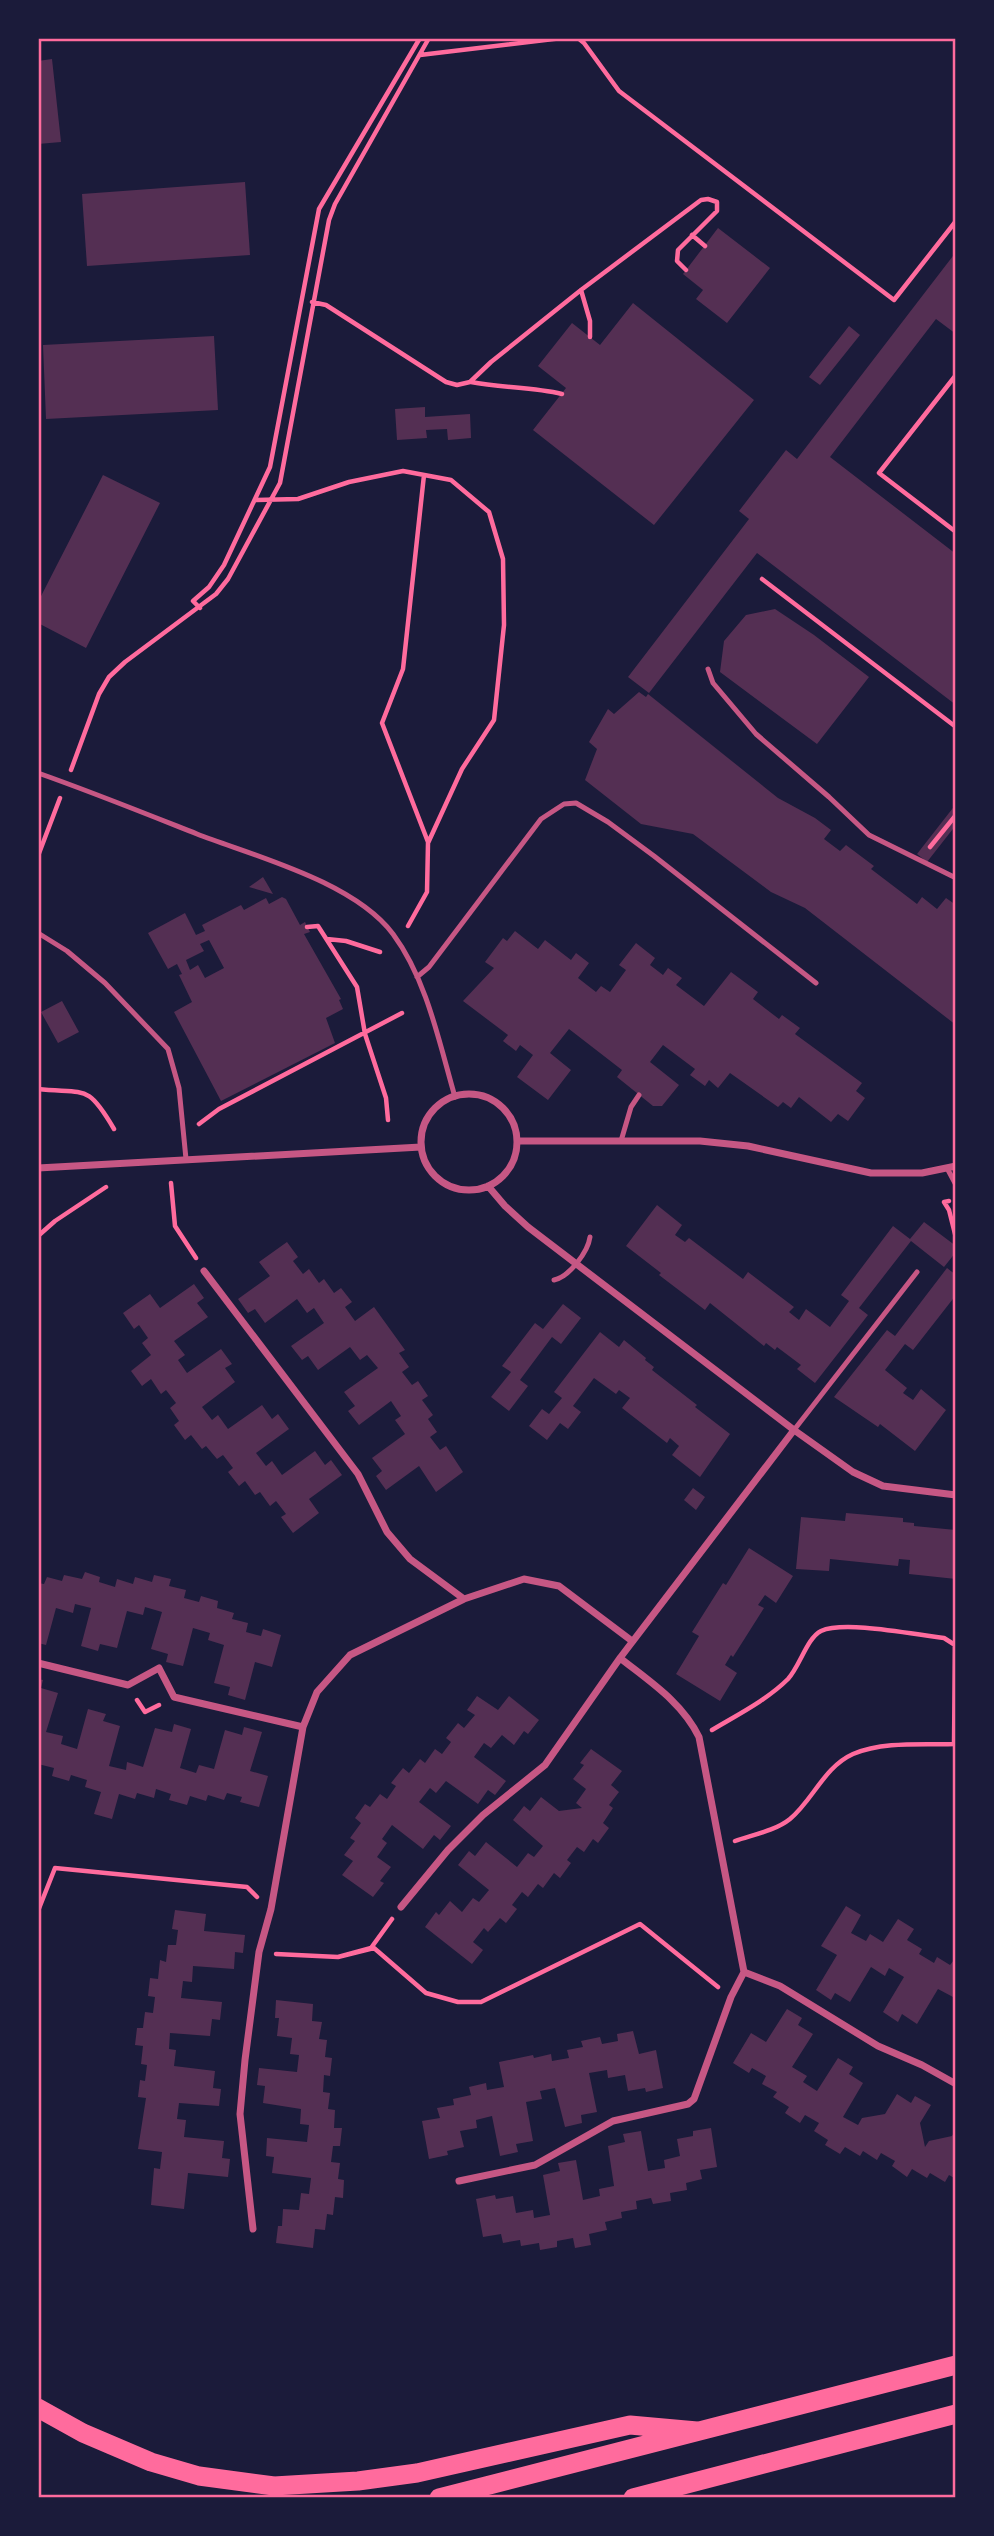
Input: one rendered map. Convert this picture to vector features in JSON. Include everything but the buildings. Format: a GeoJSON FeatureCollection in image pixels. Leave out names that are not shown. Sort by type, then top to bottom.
{"type":"FeatureCollection","features":[{"type":"Feature","properties":{"kind":"highway"},"geometry":{"type":"LineString","coordinates":[[439,2497],[956,2365]]}},
{"type":"Feature","properties":{"kind":"highway"},"geometry":{"type":"LineString","coordinates":[[38,2408],[83,2433],[151,2462],[199,2476],[274,2486],[358,2481],[417,2473],[629,2425],[697,2431]]}},
{"type":"Feature","properties":{"kind":"highway"},"geometry":{"type":"LineString","coordinates":[[633,2497],[956,2414]]}},
{"type":"Feature","properties":{"kind":"street"},"geometry":{"type":"LineString","coordinates":[[480,1095],[492,1100],[510,1117],[517,1141],[515,1156],[500,1179],[473,1190],[458,1189],[433,1174],[421,1147],[426,1121],[443,1102],[455,1097],[480,1095]]}},
{"type":"Feature","properties":{"kind":"street"},"geometry":{"type":"LineString","coordinates":[[517,1141],[700,1141],[748,1146],[871,1173],[922,1173],[951,1167]]}},
{"type":"Feature","properties":{"kind":"street"},"geometry":{"type":"LineString","coordinates":[[38,1168],[421,1147]]}},
{"type":"Feature","properties":{"kind":"street"},"geometry":{"type":"LineString","coordinates":[[488,1186],[514,1216],[853,1472],[883,1486],[956,1495]]}},
{"type":"Feature","properties":{"kind":"street"},"geometry":{"type":"LineString","coordinates":[[204,1271],[358,1474],[387,1532],[410,1559],[464,1599]]}},
{"type":"Feature","properties":{"kind":"street"},"geometry":{"type":"LineString","coordinates":[[401,1907],[448,1850],[483,1815],[545,1765],[632,1641],[794,1430]]}},
{"type":"Feature","properties":{"kind":"street"},"geometry":{"type":"LineString","coordinates":[[253,2229],[240,2113],[259,1952],[271,1909],[303,1727],[317,1692],[350,1654],[464,1599],[524,1580],[559,1586],[632,1641]]}},
{"type":"Feature","properties":{"kind":"street"},"geometry":{"type":"LineString","coordinates":[[459,2181],[535,2165],[613,2121],[688,2104],[694,2099],[731,1997],[744,1972],[699,1737],[691,1720],[679,1707],[620,1658]]}},
{"type":"Feature","properties":{"kind":"street"},"geometry":{"type":"LineString","coordinates":[[38,1663],[128,1685],[159,1668],[174,1697],[303,1727]]}},
{"type":"Feature","properties":{"kind":"street"},"geometry":{"type":"LineString","coordinates":[[744,1972],[780,1986],[878,2046],[922,2065],[956,2084]]}},
{"type":"Feature","properties":{"kind":"lane"},"geometry":{"type":"LineString","coordinates":[[708,669],[713,683],[756,734],[869,835],[956,878]]}},
{"type":"Feature","properties":{"kind":"lane"},"geometry":{"type":"LineString","coordinates":[[38,774],[339,890],[377,916],[398,942],[417,977],[455,1097]]}},
{"type":"Feature","properties":{"kind":"lane"},"geometry":{"type":"LineString","coordinates":[[417,977],[429,967],[541,818],[564,804],[576,803],[608,822],[654,856],[816,983]]}},
{"type":"Feature","properties":{"kind":"lane"},"geometry":{"type":"LineString","coordinates":[[38,933],[66,951],[105,984],[167,1049],[179,1088],[186,1159]]}},
{"type":"Feature","properties":{"kind":"lane"},"geometry":{"type":"LineString","coordinates":[[621,1141],[631,1107],[639,1095]]}},
{"type":"Feature","properties":{"kind":"lane"},"geometry":{"type":"LineString","coordinates":[[951,1167],[956,1185]]}},
{"type":"Feature","properties":{"kind":"lane"},"geometry":{"type":"LineString","coordinates":[[554,1280],[566,1274],[589,1243],[590,1237]]}},
{"type":"Feature","properties":{"kind":"lane"},"geometry":{"type":"LineString","coordinates":[[794,1430],[917,1272]]}},
{"type":"Feature","properties":{"kind":"path"},"geometry":{"type":"LineString","coordinates":[[200,608],[193,601],[209,587],[224,565],[270,467],[319,209],[420,38]]}},
{"type":"Feature","properties":{"kind":"path"},"geometry":{"type":"LineString","coordinates":[[67,779],[99,694],[109,677],[216,594],[228,579],[280,483],[329,220],[335,204],[429,38]]}},
{"type":"Feature","properties":{"kind":"path"},"geometry":{"type":"LineString","coordinates":[[419,55],[562,38]]}},
{"type":"Feature","properties":{"kind":"path"},"geometry":{"type":"LineString","coordinates":[[578,38],[619,91],[894,300],[956,221]]}},
{"type":"Feature","properties":{"kind":"path"},"geometry":{"type":"LineString","coordinates":[[470,382],[581,290],[701,200],[717,202],[717,211],[678,250],[677,261],[686,270]]}},
{"type":"Feature","properties":{"kind":"path"},"geometry":{"type":"LineString","coordinates":[[692,235],[705,246]]}},
{"type":"Feature","properties":{"kind":"path"},"geometry":{"type":"LineString","coordinates":[[581,290],[590,321],[590,337]]}},
{"type":"Feature","properties":{"kind":"path"},"geometry":{"type":"LineString","coordinates":[[312,302],[326,305],[446,382],[457,385],[470,382],[489,386],[537,388],[562,394]]}},
{"type":"Feature","properties":{"kind":"path"},"geometry":{"type":"LineString","coordinates":[[956,375],[879,473],[956,532]]}},
{"type":"Feature","properties":{"kind":"path"},"geometry":{"type":"LineString","coordinates":[[256,500],[298,499],[349,482],[403,471],[450,480],[489,512],[503,559],[504,625],[494,720],[462,769],[428,843]]}},
{"type":"Feature","properties":{"kind":"path"},"geometry":{"type":"LineString","coordinates":[[398,942],[427,892],[428,843],[382,723],[403,669],[424,475]]}},
{"type":"Feature","properties":{"kind":"path"},"geometry":{"type":"LineString","coordinates":[[762,579],[956,727]]}},
{"type":"Feature","properties":{"kind":"path"},"geometry":{"type":"LineString","coordinates":[[38,856],[64,789]]}},
{"type":"Feature","properties":{"kind":"path"},"geometry":{"type":"LineString","coordinates":[[920,860],[956,815]]}},
{"type":"Feature","properties":{"kind":"path"},"geometry":{"type":"LineString","coordinates":[[307,927],[318,926],[357,987],[365,1034],[386,1098],[388,1120]]}},
{"type":"Feature","properties":{"kind":"path"},"geometry":{"type":"LineString","coordinates":[[327,940],[346,942],[380,952]]}},
{"type":"Feature","properties":{"kind":"path"},"geometry":{"type":"LineString","coordinates":[[198,1125],[219,1109],[402,1013]]}},
{"type":"Feature","properties":{"kind":"path"},"geometry":{"type":"LineString","coordinates":[[38,1089],[90,1094],[114,1129]]}},
{"type":"Feature","properties":{"kind":"path"},"geometry":{"type":"LineString","coordinates":[[172,1183],[176,1226],[204,1271]]}},
{"type":"Feature","properties":{"kind":"path"},"geometry":{"type":"LineString","coordinates":[[38,1236],[55,1220],[106,1187]]}},
{"type":"Feature","properties":{"kind":"path"},"geometry":{"type":"LineString","coordinates":[[949,1200],[944,1202],[949,1210],[956,1238]]}},
{"type":"Feature","properties":{"kind":"path"},"geometry":{"type":"LineString","coordinates":[[699,1737],[732,1718],[786,1680],[800,1665],[811,1640],[818,1633],[842,1627],[944,1638],[955,1644],[955,1744],[876,1746],[851,1755],[830,1771],[789,1819],[770,1829],[720,1847]]}},
{"type":"Feature","properties":{"kind":"path"},"geometry":{"type":"LineString","coordinates":[[128,1685],[145,1712],[174,1697]]}},
{"type":"Feature","properties":{"kind":"path"},"geometry":{"type":"LineString","coordinates":[[38,1911],[55,1868],[247,1887],[271,1909]]}},
{"type":"Feature","properties":{"kind":"path"},"geometry":{"type":"LineString","coordinates":[[338,1957],[370,1948],[401,1907]]}},
{"type":"Feature","properties":{"kind":"path"},"geometry":{"type":"LineString","coordinates":[[279,1955],[338,1957],[374,1948],[426,1993],[458,2002],[481,2002],[639,1924],[731,1997]]}}]}
